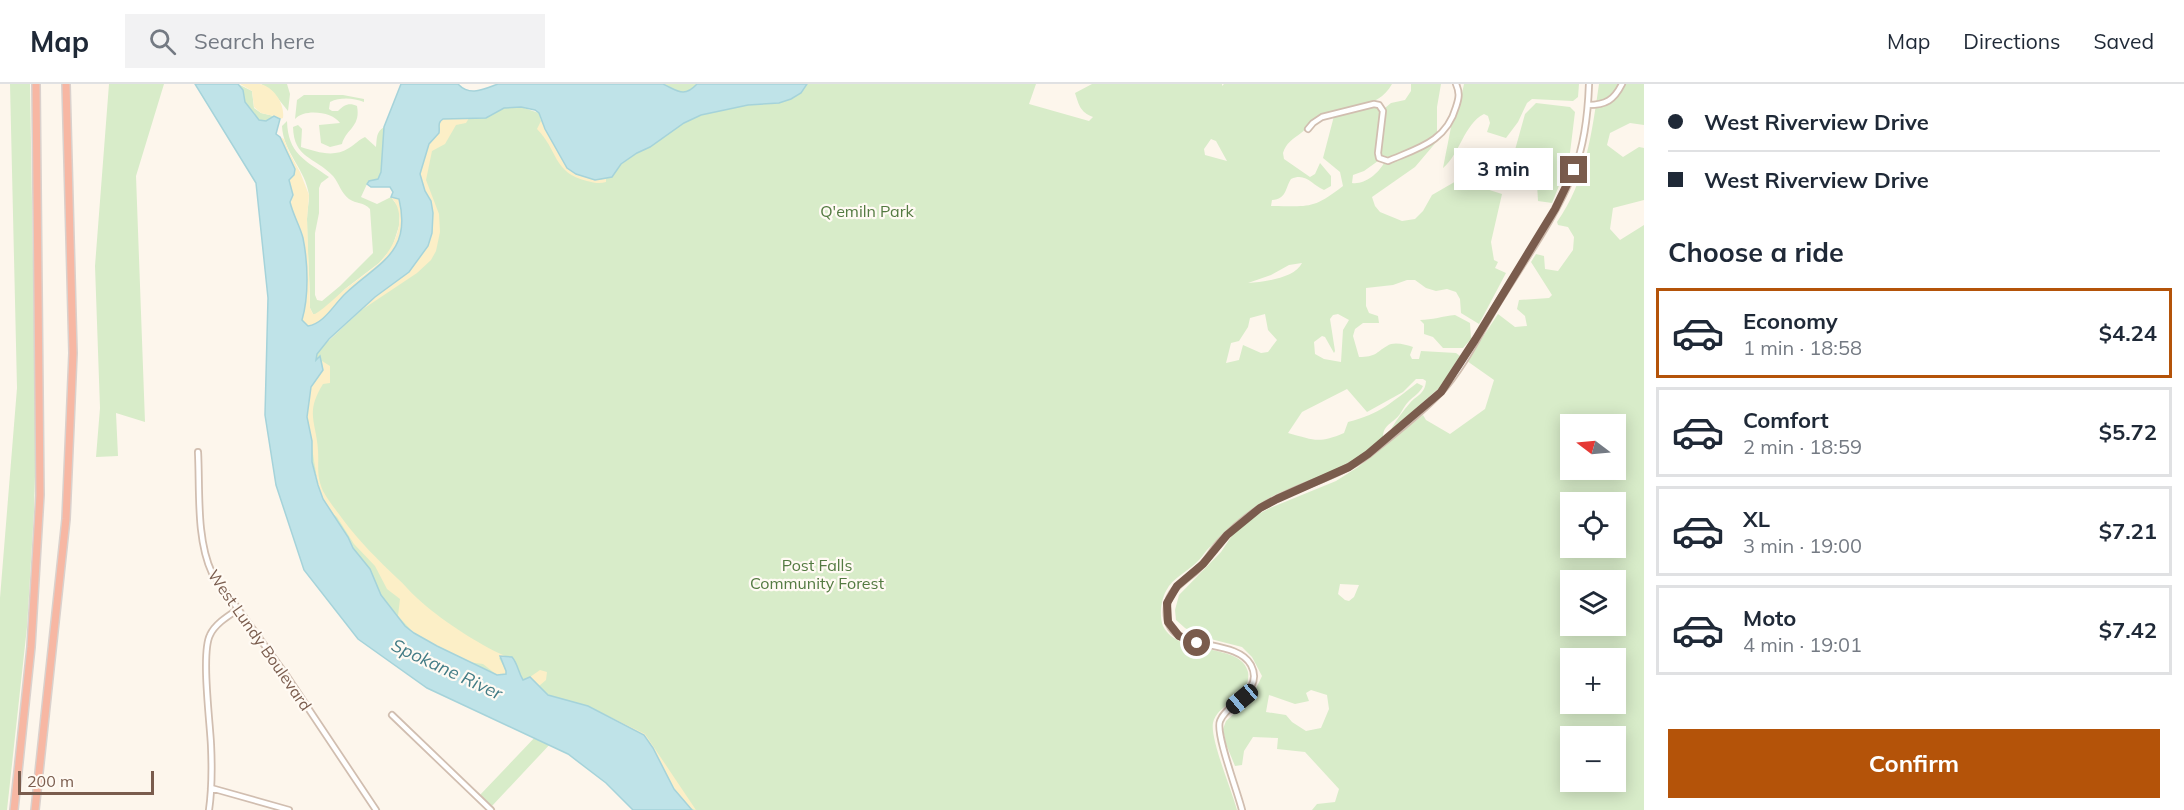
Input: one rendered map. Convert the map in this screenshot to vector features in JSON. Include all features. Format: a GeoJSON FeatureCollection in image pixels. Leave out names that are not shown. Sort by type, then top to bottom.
{"type":"FeatureCollection","features":[{"type":"Feature","properties":{"kind":"highway"},"geometry":{"type":"LineString","coordinates":[[14,810],[31,647],[40,495],[36,84]]}},
{"type":"Feature","properties":{"kind":"highway"},"geometry":{"type":"LineString","coordinates":[[35,810],[66,519],[73,353],[66,84]]}},
{"type":"Feature","properties":{"kind":"street"},"geometry":{"type":"LineString","coordinates":[[1308,129],[1322,117],[1364,106],[1379,105],[1383,111],[1378,153],[1379,158],[1388,161],[1430,143],[1448,128],[1459,96],[1456,84]]}},
{"type":"Feature","properties":{"kind":"street"},"geometry":{"type":"LineString","coordinates":[[1242,810],[1218,729],[1222,717],[1248,692],[1252,683],[1253,670],[1248,661],[1233,651],[1197,643],[1179,636],[1168,622],[1167,603],[1177,586],[1203,564],[1217,545],[1242,521],[1277,499],[1349,467],[1368,454],[1441,392],[1473,344],[1566,188],[1580,154],[1589,84]]}},
{"type":"Feature","properties":{"kind":"street"},"geometry":{"type":"LineString","coordinates":[[1588,105],[1602,105],[1608,102],[1622,84]]}},
{"type":"Feature","properties":{"kind":"street","name":"West Lundy Boulevard"},"geometry":{"type":"LineString","coordinates":[[198,452],[202,544],[212,573],[286,675],[376,810]]}},
{"type":"Feature","properties":{"kind":"street"},"geometry":{"type":"LineString","coordinates":[[209,810],[211,788],[207,649],[210,635],[222,621],[237,610]]}},
{"type":"Feature","properties":{"kind":"street"},"geometry":{"type":"LineString","coordinates":[[392,715],[491,810]]}},
{"type":"Feature","properties":{"kind":"street"},"geometry":{"type":"LineString","coordinates":[[211,788],[289,810]]}},
{"type":"Feature","properties":{"kind":"green space"},"geometry":{"type":"Polygon","coordinates":[[[10,84],[30,84],[36,441],[27,627],[7,810],[0,810],[0,598],[17,388],[10,84]]]}},
{"type":"Feature","properties":{"kind":"green space"},"geometry":{"type":"Polygon","coordinates":[[[109,84],[164,84],[136,176],[145,422],[116,413],[118,456],[96,457],[100,408],[95,266],[109,84]]]}},
{"type":"Feature","properties":{"kind":"green space"},"geometry":{"type":"Polygon","coordinates":[[[238,84],[252,91],[254,108],[261,113],[274,116],[266,121],[259,120],[245,102],[243,90],[238,84]]]}},
{"type":"Feature","properties":{"kind":"green space"},"geometry":{"type":"Polygon","coordinates":[[[261,84],[287,84],[290,94],[288,111],[272,91],[261,84]]]}},
{"type":"Feature","properties":{"kind":"green space"},"geometry":{"type":"Polygon","coordinates":[[[663,84],[697,84],[688,91],[681,92],[663,84]]]}},
{"type":"Feature","properties":{"kind":"green space","name":"Post Falls Community Forest"},"geometry":{"type":"Polygon","coordinates":[[[807,84],[1036,84],[1029,104],[1089,121],[1093,117],[1079,105],[1075,93],[1092,84],[1222,84],[1222,86],[1224,84],[1392,84],[1378,99],[1316,118],[1290,141],[1283,153],[1284,159],[1310,177],[1315,174],[1320,163],[1331,176],[1331,186],[1324,190],[1305,178],[1296,177],[1291,179],[1280,198],[1272,200],[1271,206],[1310,205],[1343,186],[1340,172],[1323,158],[1334,116],[1374,105],[1378,106],[1382,112],[1378,161],[1364,171],[1353,175],[1352,183],[1366,180],[1374,175],[1384,163],[1438,140],[1415,167],[1372,197],[1380,212],[1402,221],[1415,219],[1423,211],[1432,195],[1458,180],[1502,194],[1491,242],[1494,260],[1498,262],[1495,268],[1506,273],[1479,324],[1461,313],[1460,299],[1456,292],[1447,289],[1436,291],[1426,288],[1415,280],[1366,288],[1366,306],[1369,313],[1378,316],[1379,323],[1363,323],[1355,329],[1353,336],[1359,357],[1372,355],[1396,344],[1413,347],[1410,355],[1412,359],[1419,359],[1421,351],[1456,353],[1460,356],[1439,388],[1391,430],[1408,405],[1422,392],[1426,381],[1416,379],[1403,392],[1367,412],[1347,389],[1302,412],[1288,433],[1310,439],[1328,439],[1344,433],[1348,422],[1393,402],[1417,383],[1423,386],[1419,393],[1406,404],[1398,417],[1387,426],[1383,437],[1371,447],[1337,469],[1271,497],[1255,507],[1173,582],[1164,595],[1161,618],[1163,626],[1171,636],[1182,642],[1234,657],[1243,663],[1248,672],[1245,688],[1221,710],[1213,723],[1218,753],[1237,810],[692,810],[588,706],[558,700],[548,695],[539,686],[523,680],[517,669],[497,675],[437,646],[405,626],[381,595],[323,499],[312,462],[311,387],[319,356],[316,361],[317,354],[375,297],[420,174],[443,119],[486,118],[503,108],[521,107],[539,113],[541,121],[612,177],[621,164],[684,123],[701,115],[748,105],[779,103],[801,93],[807,84]],[[1211,139],[1204,149],[1205,155],[1227,161],[1216,141],[1211,139]],[[1302,263],[1289,265],[1271,275],[1248,283],[1286,276],[1302,263]],[[1265,314],[1250,318],[1248,327],[1239,341],[1231,343],[1226,363],[1239,360],[1243,345],[1261,353],[1268,352],[1277,340],[1268,330],[1265,314]],[[1338,314],[1333,315],[1330,319],[1335,351],[1334,353],[1325,337],[1322,336],[1314,342],[1315,354],[1324,359],[1341,362],[1343,330],[1349,320],[1338,314]]]}},
{"type":"Feature","properties":{"kind":"green space"},"geometry":{"type":"Polygon","coordinates":[[[1411,84],[1441,84],[1437,107],[1437,136],[1430,142],[1388,160],[1381,157],[1380,153],[1385,108],[1391,103],[1405,100],[1411,91],[1411,84]]]}},
{"type":"Feature","properties":{"kind":"green space"},"geometry":{"type":"Polygon","coordinates":[[[1464,84],[1579,84],[1578,97],[1573,101],[1532,99],[1527,103],[1518,122],[1506,138],[1487,132],[1490,123],[1488,116],[1484,114],[1472,125],[1454,155],[1443,168],[1451,127],[1464,84]]]}},
{"type":"Feature","properties":{"kind":"green space"},"geometry":{"type":"Polygon","coordinates":[[[1599,84],[1644,84],[1644,125],[1630,123],[1610,133],[1607,145],[1623,157],[1639,147],[1644,148],[1644,200],[1613,208],[1610,229],[1620,240],[1644,225],[1644,810],[1312,810],[1317,804],[1335,802],[1339,789],[1305,752],[1277,749],[1278,738],[1253,737],[1244,751],[1242,765],[1235,766],[1223,729],[1226,721],[1252,697],[1262,676],[1252,657],[1242,647],[1199,636],[1176,620],[1175,610],[1179,595],[1221,552],[1235,531],[1253,517],[1336,481],[1358,467],[1423,415],[1426,420],[1450,434],[1485,409],[1494,380],[1467,361],[1498,314],[1515,327],[1527,326],[1525,316],[1517,309],[1519,300],[1549,298],[1552,295],[1531,262],[1536,254],[1544,256],[1545,269],[1558,271],[1573,250],[1574,237],[1568,227],[1558,225],[1557,222],[1575,190],[1590,138],[1599,84]],[[1340,584],[1338,594],[1349,601],[1354,597],[1359,585],[1340,584]],[[1311,690],[1306,693],[1309,701],[1295,704],[1269,695],[1266,712],[1286,715],[1306,731],[1321,728],[1329,709],[1327,695],[1311,690]]]}},
{"type":"Feature","properties":{"kind":"green space"},"geometry":{"type":"Polygon","coordinates":[[[304,95],[343,95],[364,99],[364,102],[338,99],[330,102],[329,109],[332,111],[338,111],[349,104],[357,106],[357,119],[342,144],[330,147],[321,143],[319,125],[340,123],[331,116],[305,113],[295,119],[297,100],[304,95]]]}},
{"type":"Feature","properties":{"kind":"green space"},"geometry":{"type":"Polygon","coordinates":[[[1536,103],[1570,107],[1575,112],[1569,161],[1552,203],[1538,201],[1537,184],[1508,175],[1525,114],[1536,103]]]}},
{"type":"Feature","properties":{"kind":"green space"},"geometry":{"type":"Polygon","coordinates":[[[287,121],[294,149],[305,161],[329,177],[321,183],[319,188],[319,213],[315,233],[315,295],[317,300],[322,301],[340,286],[373,253],[370,209],[349,199],[326,169],[301,151],[294,137],[293,127],[298,125],[302,129],[301,147],[319,152],[337,153],[365,137],[376,147],[378,133],[384,127],[381,172],[378,179],[367,184],[361,197],[377,204],[391,197],[400,209],[399,226],[392,248],[379,263],[315,315],[310,308],[307,219],[309,195],[304,177],[283,135],[282,126],[287,121]]]}},
{"type":"Feature","properties":{"kind":"green space"},"geometry":{"type":"Polygon","coordinates":[[[1455,315],[1470,323],[1471,339],[1463,348],[1443,348],[1433,337],[1424,334],[1424,324],[1420,320],[1455,315]]]}},
{"type":"Feature","properties":{"kind":"green space"},"geometry":{"type":"Polygon","coordinates":[[[538,734],[553,741],[491,807],[479,796],[538,734]]]}},
{"type":"Feature","properties":{"kind":"sand"},"geometry":{"type":"Polygon","coordinates":[[[240,84],[260,84],[274,92],[282,107],[283,118],[261,113],[254,107],[252,91],[240,84]]]}},
{"type":"Feature","properties":{"kind":"sand"},"geometry":{"type":"Polygon","coordinates":[[[469,118],[466,123],[456,125],[445,144],[432,151],[426,180],[439,214],[440,232],[436,251],[431,260],[417,273],[360,311],[409,272],[428,246],[432,233],[431,201],[420,174],[429,144],[439,133],[441,120],[469,118]]]}},
{"type":"Feature","properties":{"kind":"sand"},"geometry":{"type":"Polygon","coordinates":[[[541,121],[567,168],[576,174],[595,180],[606,179],[606,182],[590,182],[576,177],[562,167],[537,129],[541,121]]]}},
{"type":"Feature","properties":{"kind":"sand"},"geometry":{"type":"Polygon","coordinates":[[[280,137],[284,139],[309,195],[307,219],[310,308],[313,314],[324,308],[375,267],[390,249],[398,232],[399,222],[399,213],[391,197],[399,199],[402,217],[401,232],[390,255],[346,293],[324,317],[308,326],[302,320],[306,291],[303,240],[291,207],[293,195],[289,180],[294,175],[295,169],[280,137]]]}},
{"type":"Feature","properties":{"kind":"sand"},"geometry":{"type":"Polygon","coordinates":[[[322,361],[330,366],[330,383],[323,384],[314,402],[313,417],[319,475],[325,495],[363,544],[417,598],[459,630],[505,656],[499,658],[506,675],[497,675],[483,664],[468,662],[414,633],[398,616],[400,599],[387,589],[375,566],[354,544],[323,499],[318,485],[307,417],[311,387],[323,370],[322,361]]]}},
{"type":"Feature","properties":{"kind":"sand"},"geometry":{"type":"Polygon","coordinates":[[[540,670],[547,672],[546,680],[539,686],[530,677],[540,670]]]}},
{"type":"Feature","properties":{"kind":"sand"},"geometry":{"type":"Polygon","coordinates":[[[588,706],[645,734],[696,810],[690,808],[674,789],[644,735],[588,706]]]}},
{"type":"Feature","properties":{"kind":"water","name":"Spokane River"},"geometry":{"type":"Polygon","coordinates":[[[195,84],[238,84],[243,90],[245,102],[259,120],[266,121],[274,116],[280,119],[276,134],[280,137],[295,169],[294,175],[289,180],[293,195],[290,202],[305,248],[307,290],[302,320],[308,326],[324,317],[346,293],[390,255],[397,244],[402,217],[399,199],[391,197],[393,192],[390,187],[371,187],[367,184],[369,181],[378,179],[381,172],[384,127],[401,84],[458,84],[472,91],[498,84],[663,84],[684,92],[697,84],[807,84],[801,93],[779,103],[748,105],[701,115],[684,123],[621,164],[612,177],[595,180],[576,174],[567,168],[545,129],[539,113],[535,110],[521,107],[504,108],[486,118],[441,120],[439,133],[429,144],[420,174],[431,201],[433,213],[432,233],[428,246],[409,272],[375,297],[329,339],[317,354],[316,360],[320,356],[323,370],[311,387],[307,417],[312,441],[312,462],[323,499],[353,548],[370,569],[381,595],[405,626],[437,646],[497,675],[506,674],[500,656],[512,657],[523,680],[530,677],[548,695],[588,706],[644,735],[674,789],[692,810],[633,810],[606,783],[568,754],[427,688],[358,639],[304,570],[276,485],[265,415],[268,298],[256,183],[195,84]]]}},
{"type":"Feature","properties":{"kind":"route"},"geometry":{"type":"LineString","coordinates":[[1197,643],[1179,636],[1168,622],[1167,603],[1177,586],[1196,572],[1217,545],[1242,521],[1277,499],[1349,467],[1368,454],[1441,392],[1449,383],[1555,209],[1574,170]]}},
{"type":"Feature","properties":{"kind":"park label","name":"Q'emiln Park"},"geometry":{"type":"Point","coordinates":[867,211]}}]}
